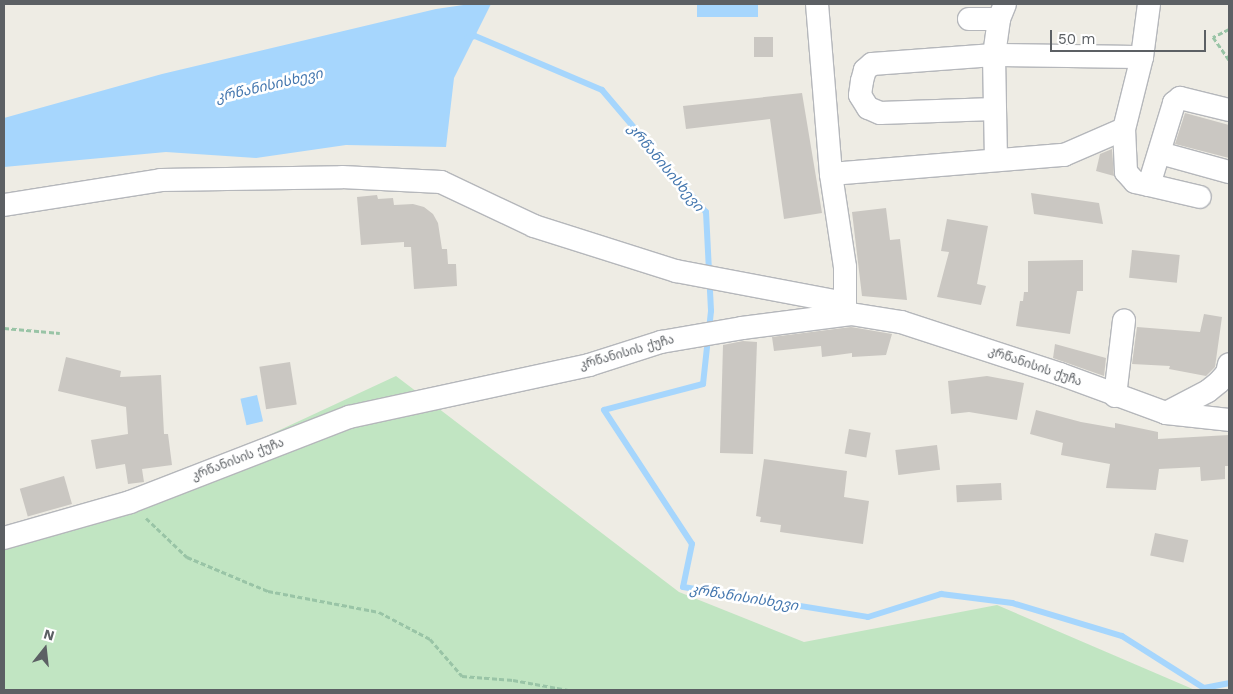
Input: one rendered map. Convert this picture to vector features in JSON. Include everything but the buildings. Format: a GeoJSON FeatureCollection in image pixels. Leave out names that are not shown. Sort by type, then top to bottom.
{"type":"FeatureCollection","features":[{"type":"Feature","properties":{"kind":"street"},"geometry":{"type":"LineString","coordinates":[[4,206],[161,180],[342,177],[441,182],[534,226],[676,272],[845,303],[844,267],[831,174],[817,4]]}},
{"type":"Feature","properties":{"kind":"street"},"geometry":{"type":"LineString","coordinates":[[1149,4],[1142,57],[1124,129],[1126,172],[1135,182],[1200,197]]}},
{"type":"Feature","properties":{"kind":"street"},"geometry":{"type":"LineString","coordinates":[[969,19],[1002,11],[994,55],[996,160]]}},
{"type":"Feature","properties":{"kind":"street"},"geometry":{"type":"LineString","coordinates":[[994,109],[880,113],[868,108],[860,95],[865,70],[872,64],[994,55],[1142,57]]}},
{"type":"Feature","properties":{"kind":"street"},"geometry":{"type":"LineString","coordinates":[[1149,185],[1174,103],[1180,98],[1229,110]]}},
{"type":"Feature","properties":{"kind":"street"},"geometry":{"type":"LineString","coordinates":[[831,174],[1064,155],[1124,129]]}},
{"type":"Feature","properties":{"kind":"street"},"geometry":{"type":"LineString","coordinates":[[1160,153],[1229,172]]}},
{"type":"Feature","properties":{"kind":"street","name":"კრწანისის ქუჩა"},"geometry":{"type":"LineString","coordinates":[[4,538],[130,502],[348,417],[589,365],[661,342],[742,328],[852,314],[901,322],[1060,374],[1115,396],[1166,413],[1229,420]]}},
{"type":"Feature","properties":{"kind":"street"},"geometry":{"type":"LineString","coordinates":[[1115,396],[1124,321]]}},
{"type":"Feature","properties":{"kind":"street"},"geometry":{"type":"LineString","coordinates":[[1166,413],[1208,391],[1219,382],[1229,364]]}},
{"type":"Feature","properties":{"kind":"path"},"geometry":{"type":"LineString","coordinates":[[1229,29],[1213,37],[1229,60]]}},
{"type":"Feature","properties":{"kind":"path"},"geometry":{"type":"LineString","coordinates":[[4,328],[60,333]]}},
{"type":"Feature","properties":{"kind":"path"},"geometry":{"type":"LineString","coordinates":[[130,502],[187,557],[268,591],[379,612],[430,639],[462,676],[513,680],[568,690]]}},
{"type":"Feature","properties":{"kind":"green space"},"geometry":{"type":"Polygon","coordinates":[[[396,376],[679,592],[804,642],[997,605],[1195,690],[4,690],[4,531],[159,486],[396,376]]]}},
{"type":"Feature","properties":{"kind":"water"},"geometry":{"type":"Polygon","coordinates":[[[470,4],[491,4],[454,78],[446,147],[346,145],[256,158],[166,152],[4,167],[4,118],[162,74],[436,9],[470,4]]]}},
{"type":"Feature","properties":{"kind":"water"},"geometry":{"type":"Polygon","coordinates":[[[697,4],[758,4],[758,17],[697,17],[697,4]]]}},
{"type":"Feature","properties":{"kind":"water"},"geometry":{"type":"Polygon","coordinates":[[[257,395],[263,421],[247,425],[240,399],[257,395]]]}},
{"type":"Feature","properties":{"kind":"waterway","name":"კრწანისისხევი"},"geometry":{"type":"LineString","coordinates":[[467,38],[475,36],[602,90],[706,212],[711,311],[709,329]]}},
{"type":"Feature","properties":{"kind":"waterway","name":"კრწანისისხევი"},"geometry":{"type":"LineString","coordinates":[[708,338],[703,384],[604,410],[692,544],[683,587],[868,617],[941,594],[1012,603],[1122,636],[1204,688],[1229,683]]}}]}
